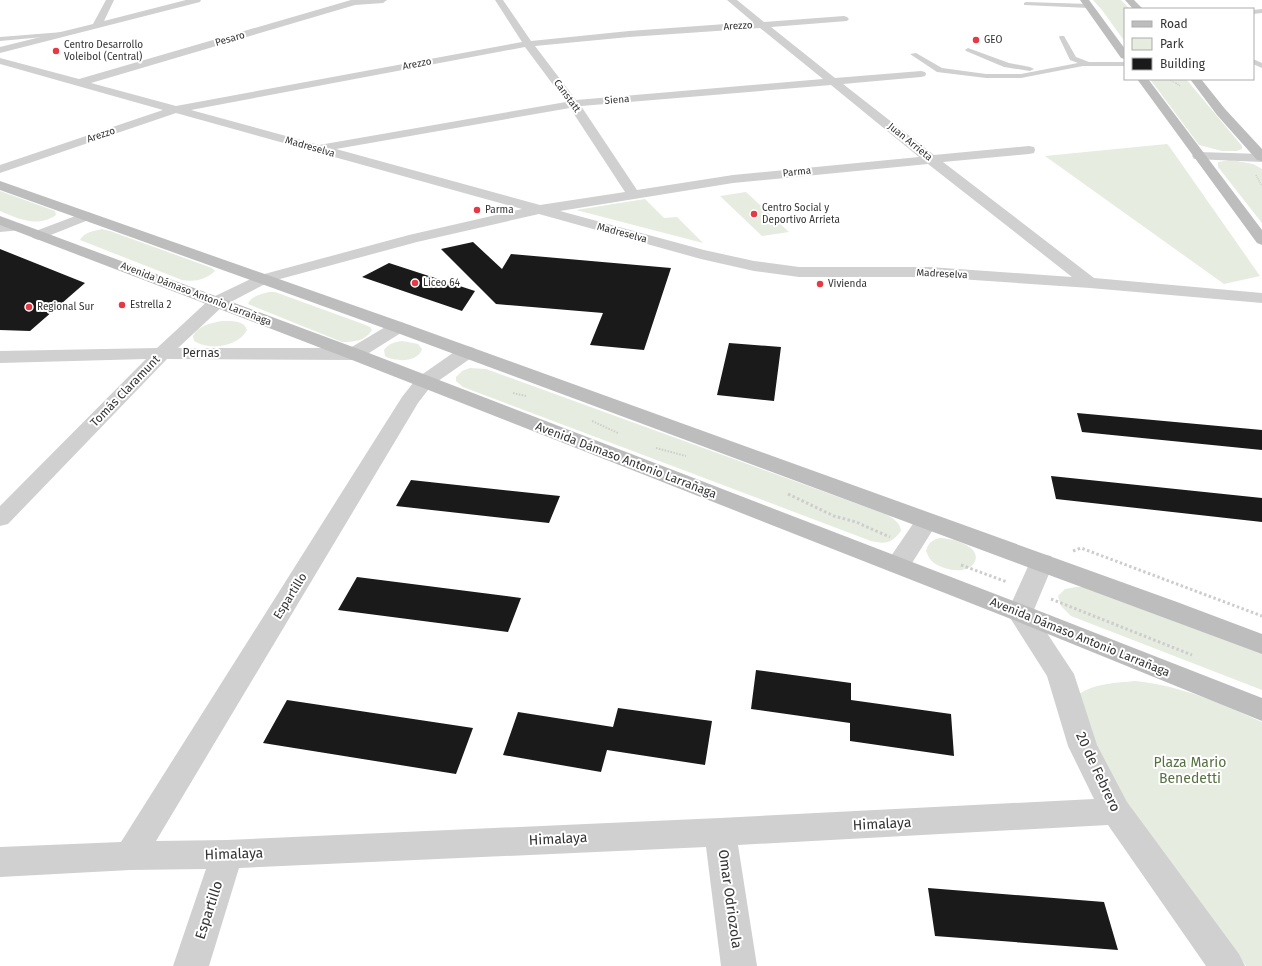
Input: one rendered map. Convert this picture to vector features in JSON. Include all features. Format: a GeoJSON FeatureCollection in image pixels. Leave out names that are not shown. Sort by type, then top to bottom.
{"type":"FeatureCollection","features":[{"type":"Feature","properties":{"kind":"street"},"geometry":{"type":"LineString","coordinates":[[97,25],[110,0]]}},
{"type":"Feature","properties":{"kind":"street"},"geometry":{"type":"LineString","coordinates":[[0,50],[197,0]]}},
{"type":"Feature","properties":{"kind":"street"},"geometry":{"type":"LineString","coordinates":[[339,0],[352,3]]}},
{"type":"Feature","properties":{"kind":"street","name":"Pesaro"},"geometry":{"type":"LineString","coordinates":[[78,83],[352,3],[383,0]]}},
{"type":"Feature","properties":{"kind":"street","name":"Canstatt"},"geometry":{"type":"LineString","coordinates":[[499,0],[528,44],[573,104],[633,194]]}},
{"type":"Feature","properties":{"kind":"street","name":"Juan Arrieta"},"geometry":{"type":"LineString","coordinates":[[730,0],[834,81],[930,159],[1090,283]]}},
{"type":"Feature","properties":{"kind":"street"},"geometry":{"type":"LineString","coordinates":[[1129,0],[1137,8]]}},
{"type":"Feature","properties":{"kind":"street"},"geometry":{"type":"LineString","coordinates":[[1086,3],[1124,55]]}},
{"type":"Feature","properties":{"kind":"street","name":"Arezzo"},"geometry":{"type":"LineString","coordinates":[[0,169],[177,109],[528,44],[629,34],[844,19]]}},
{"type":"Feature","properties":{"kind":"street","name":"Madreselva"},"geometry":{"type":"LineString","coordinates":[[0,61],[537,210],[701,254],[754,266],[800,272],[930,272],[1090,283],[1262,298]]}},
{"type":"Feature","properties":{"kind":"street","name":"Siena"},"geometry":{"type":"LineString","coordinates":[[316,149],[573,104],[921,74]]}},
{"type":"Feature","properties":{"kind":"street"},"geometry":{"type":"LineString","coordinates":[[1143,80],[1262,240]]}},
{"type":"Feature","properties":{"kind":"street"},"geometry":{"type":"LineString","coordinates":[[1196,80],[1221,112],[1262,158]]}},
{"type":"Feature","properties":{"kind":"street","name":"Parma"},"geometry":{"type":"LineString","coordinates":[[263,279],[414,238],[537,210],[733,179],[1029,150]]}},
{"type":"Feature","properties":{"kind":"street"},"geometry":{"type":"LineString","coordinates":[[1199,156],[1262,158]]}},
{"type":"Feature","properties":{"kind":"street"},"geometry":{"type":"LineString","coordinates":[[0,186],[467,352],[1168,608],[1262,644]]}},
{"type":"Feature","properties":{"kind":"street"},"geometry":{"type":"LineString","coordinates":[[38,235],[86,216]]}},
{"type":"Feature","properties":{"kind":"street","name":"Avenida Dámaso Antonio Larrañaga"},"geometry":{"type":"LineString","coordinates":[[0,220],[354,354],[1020,612],[1262,710]]}},
{"type":"Feature","properties":{"kind":"street"},"geometry":{"type":"LineString","coordinates":[[0,227],[17,227]]}},
{"type":"Feature","properties":{"kind":"street","name":"Tomás Claramunt"},"geometry":{"type":"LineString","coordinates":[[0,519],[162,353],[217,302],[263,279]]}},
{"type":"Feature","properties":{"kind":"street"},"geometry":{"type":"LineString","coordinates":[[354,354],[398,327]]}},
{"type":"Feature","properties":{"kind":"street","name":"Espartillo"},"geometry":{"type":"LineString","coordinates":[[130,856],[409,401],[424,382],[467,352]]}},
{"type":"Feature","properties":{"kind":"street","name":"Pernas"},"geometry":{"type":"LineString","coordinates":[[0,357],[162,353],[354,354]]}},
{"type":"Feature","properties":{"kind":"street"},"geometry":{"type":"LineString","coordinates":[[898,565],[927,520]]}},
{"type":"Feature","properties":{"kind":"street"},"geometry":{"type":"LineString","coordinates":[[1020,612],[1042,562]]}},
{"type":"Feature","properties":{"kind":"street","name":"20 de Febrero"},"geometry":{"type":"LineString","coordinates":[[1020,612],[1060,674],[1083,746],[1116,811],[1227,966]]}},
{"type":"Feature","properties":{"kind":"street","name":"Himalaya"},"geometry":{"type":"LineString","coordinates":[[0,862],[130,856],[226,854],[720,832],[1116,811]]}},
{"type":"Feature","properties":{"kind":"street","name":"Omar Odriozola"},"geometry":{"type":"LineString","coordinates":[[720,832],[739,966]]}},
{"type":"Feature","properties":{"kind":"street","name":"Espartillo"},"geometry":{"type":"LineString","coordinates":[[191,966],[226,854]]}},
{"type":"Feature","properties":{"kind":"lane"},"geometry":{"type":"LineString","coordinates":[[1026,4],[1086,3]]}},
{"type":"Feature","properties":{"kind":"lane"},"geometry":{"type":"LineString","coordinates":[[0,39],[63,34]]}},
{"type":"Feature","properties":{"kind":"lane"},"geometry":{"type":"LineString","coordinates":[[1062,37],[1073,58],[1088,64]]}},
{"type":"Feature","properties":{"kind":"lane"},"geometry":{"type":"LineString","coordinates":[[968,50],[1007,65],[1047,71]]}},
{"type":"Feature","properties":{"kind":"lane"},"geometry":{"type":"LineString","coordinates":[[914,54],[940,70],[976,75],[1021,76],[1088,64],[1124,64]]}},
{"type":"Feature","properties":{"kind":"path"},"geometry":{"type":"LineString","coordinates":[[1170,80],[1182,88]]}},
{"type":"Feature","properties":{"kind":"path"},"geometry":{"type":"LineString","coordinates":[[1042,562],[1081,548],[1262,616]]}},
{"type":"Feature","properties":{"kind":"green space"},"geometry":{"type":"Polygon","coordinates":[[[1093,0],[1121,0],[1129,8],[1124,8],[1124,41],[1093,0]]]}},
{"type":"Feature","properties":{"kind":"green space"},"geometry":{"type":"Polygon","coordinates":[[[1151,80],[1187,80],[1242,146],[1242,149],[1237,151],[1222,151],[1199,145],[1151,80]]]}},
{"type":"Feature","properties":{"kind":"green space"},"geometry":{"type":"Polygon","coordinates":[[[1167,144],[1260,276],[1224,284],[1045,156],[1167,144]]]}},
{"type":"Feature","properties":{"kind":"green space"},"geometry":{"type":"Polygon","coordinates":[[[1231,160],[1253,164],[1262,169],[1262,223],[1218,167],[1218,162],[1231,160]]]}},
{"type":"Feature","properties":{"kind":"green space"},"geometry":{"type":"Polygon","coordinates":[[[0,191],[55,211],[56,215],[49,219],[35,222],[14,217],[0,211],[0,191]]]}},
{"type":"Feature","properties":{"kind":"green space","name":"Centro Social y Deportivo Arrieta"},"geometry":{"type":"Polygon","coordinates":[[[746,192],[789,232],[762,236],[720,196],[746,192]]]}},
{"type":"Feature","properties":{"kind":"green space"},"geometry":{"type":"Polygon","coordinates":[[[645,199],[664,218],[677,217],[703,243],[576,210],[645,199]]]}},
{"type":"Feature","properties":{"kind":"green space"},"geometry":{"type":"Polygon","coordinates":[[[102,229],[212,268],[215,271],[200,280],[182,280],[80,240],[84,235],[102,229]]]}},
{"type":"Feature","properties":{"kind":"green space"},"geometry":{"type":"Polygon","coordinates":[[[269,292],[275,292],[363,324],[370,327],[372,330],[363,339],[351,342],[342,342],[248,304],[254,297],[269,292]]]}},
{"type":"Feature","properties":{"kind":"green space"},"geometry":{"type":"Polygon","coordinates":[[[222,321],[234,321],[243,324],[247,330],[243,336],[237,340],[223,346],[207,346],[194,341],[193,336],[199,329],[222,321]]]}},
{"type":"Feature","properties":{"kind":"green space"},"geometry":{"type":"Polygon","coordinates":[[[402,341],[418,344],[422,349],[420,354],[406,360],[394,359],[385,356],[384,350],[387,346],[402,341]]]}},
{"type":"Feature","properties":{"kind":"green space"},"geometry":{"type":"Polygon","coordinates":[[[470,368],[486,369],[885,514],[898,523],[901,531],[888,542],[881,543],[871,541],[463,387],[456,381],[456,377],[462,371],[470,368]]]}},
{"type":"Feature","properties":{"kind":"green space"},"geometry":{"type":"Polygon","coordinates":[[[940,538],[958,541],[970,548],[976,557],[971,567],[955,570],[943,568],[931,561],[926,551],[931,542],[940,538]]]}},
{"type":"Feature","properties":{"kind":"green space"},"geometry":{"type":"Polygon","coordinates":[[[1085,587],[1262,653],[1262,690],[1071,616],[1061,606],[1058,596],[1065,589],[1085,587]]]}},
{"type":"Feature","properties":{"kind":"green space","name":"Plaza Mario Benedetti"},"geometry":{"type":"Polygon","coordinates":[[[1135,681],[1152,683],[1185,691],[1216,702],[1262,722],[1262,966],[1246,966],[1131,810],[1102,759],[1089,726],[1079,694],[1099,686],[1135,681]]]}},
{"type":"Feature","properties":{"kind":"building"},"geometry":{"type":"Polygon","coordinates":[[[473,242],[502,269],[511,254],[671,268],[644,350],[590,345],[603,313],[496,304],[441,249],[473,242]]]}},
{"type":"Feature","properties":{"kind":"building","name":"Regional Sur"},"geometry":{"type":"Polygon","coordinates":[[[0,249],[85,283],[30,331],[0,330],[0,249]]]}},
{"type":"Feature","properties":{"kind":"building"},"geometry":{"type":"Polygon","coordinates":[[[389,263],[475,291],[462,311],[362,277],[389,263]]]}},
{"type":"Feature","properties":{"kind":"building"},"geometry":{"type":"Polygon","coordinates":[[[729,343],[781,347],[774,401],[717,395],[729,343]]]}},
{"type":"Feature","properties":{"kind":"building"},"geometry":{"type":"Polygon","coordinates":[[[1077,413],[1262,430],[1262,450],[1082,432],[1077,413]]]}},
{"type":"Feature","properties":{"kind":"building"},"geometry":{"type":"Polygon","coordinates":[[[1051,476],[1262,498],[1262,522],[1056,499],[1051,476]]]}},
{"type":"Feature","properties":{"kind":"building"},"geometry":{"type":"Polygon","coordinates":[[[411,480],[560,496],[549,523],[396,506],[411,480]]]}},
{"type":"Feature","properties":{"kind":"building"},"geometry":{"type":"Polygon","coordinates":[[[357,577],[521,598],[508,632],[338,610],[357,577]]]}},
{"type":"Feature","properties":{"kind":"building"},"geometry":{"type":"Polygon","coordinates":[[[756,670],[851,683],[851,700],[951,714],[954,756],[850,741],[850,723],[751,709],[756,670]]]}},
{"type":"Feature","properties":{"kind":"building"},"geometry":{"type":"Polygon","coordinates":[[[287,700],[473,728],[456,774],[263,743],[287,700]]]}},
{"type":"Feature","properties":{"kind":"building"},"geometry":{"type":"Polygon","coordinates":[[[618,708],[712,721],[705,765],[607,750],[601,772],[503,755],[518,712],[613,727],[618,708]]]}},
{"type":"Feature","properties":{"kind":"building"},"geometry":{"type":"Polygon","coordinates":[[[928,888],[1104,902],[1118,950],[935,936],[928,888]]]}},
{"type":"Feature","properties":{"kind":"place","name":"GEO"},"geometry":{"type":"Point","coordinates":[976,40]}},
{"type":"Feature","properties":{"kind":"place","name":"Centro Desarrollo Voleibol (Central)"},"geometry":{"type":"Point","coordinates":[56,51]}},
{"type":"Feature","properties":{"kind":"place","name":"Parma"},"geometry":{"type":"Point","coordinates":[477,210]}},
{"type":"Feature","properties":{"kind":"place","name":"Centro Social y Deportivo Arrieta"},"geometry":{"type":"Point","coordinates":[754,214]}},
{"type":"Feature","properties":{"kind":"place","name":"Liceo 64"},"geometry":{"type":"Point","coordinates":[415,283]}},
{"type":"Feature","properties":{"kind":"place","name":"Vivienda"},"geometry":{"type":"Point","coordinates":[820,284]}},
{"type":"Feature","properties":{"kind":"place","name":"Estrella 2"},"geometry":{"type":"Point","coordinates":[122,305]}},
{"type":"Feature","properties":{"kind":"place","name":"Regional Sur"},"geometry":{"type":"Point","coordinates":[29,307]}}]}
